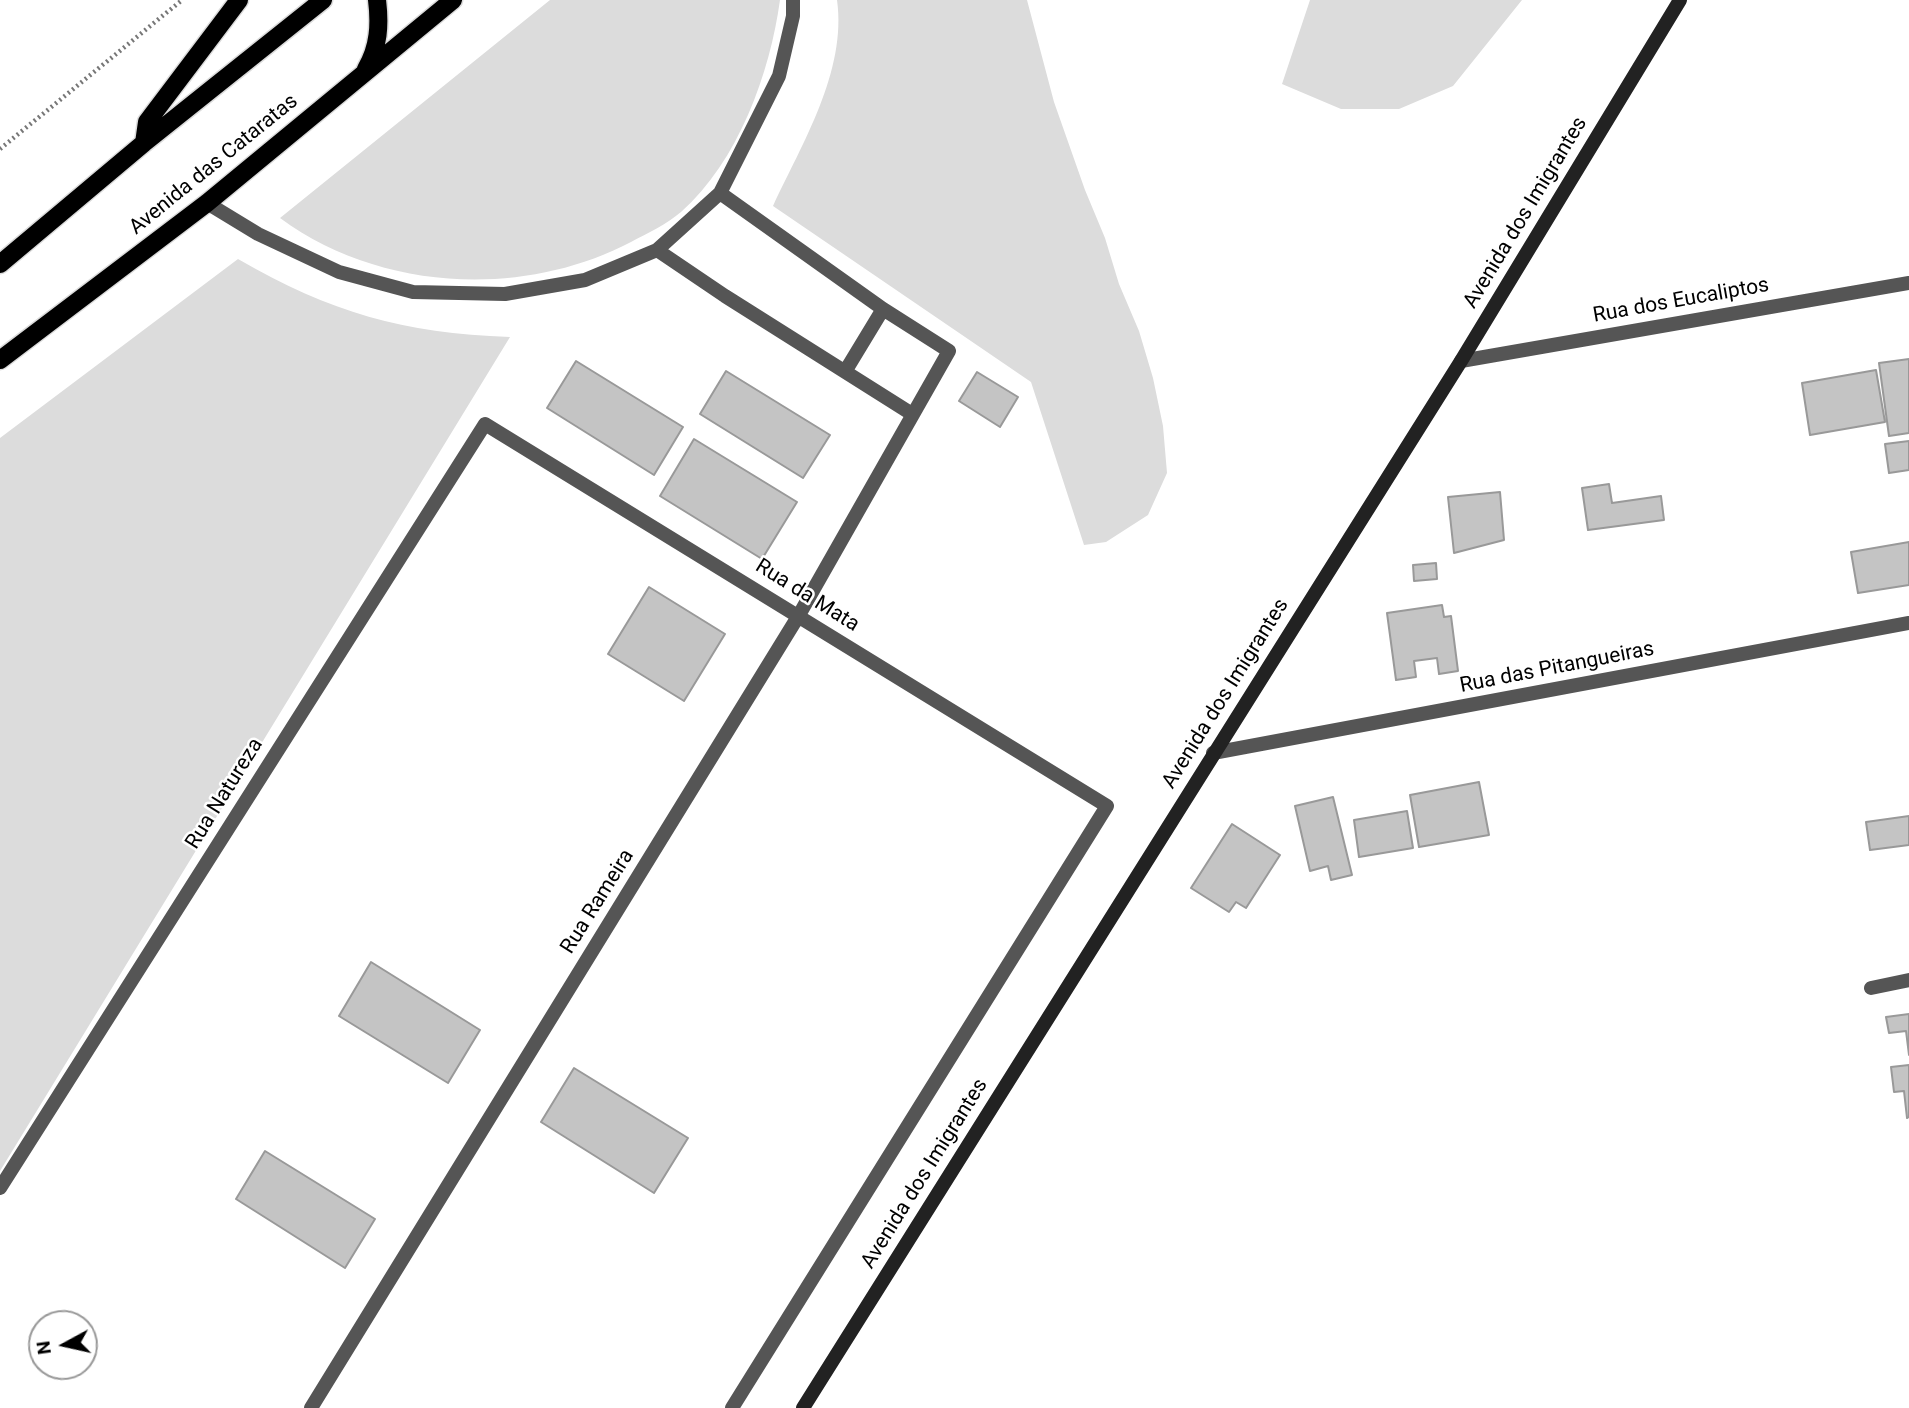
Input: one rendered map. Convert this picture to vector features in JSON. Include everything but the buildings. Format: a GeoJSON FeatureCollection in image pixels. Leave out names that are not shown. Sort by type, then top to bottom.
{"type":"FeatureCollection","features":[{"type":"Feature","properties":{"kind":"main road"},"geometry":{"type":"LineString","coordinates":[[144,143],[147,122],[239,0]]}},
{"type":"Feature","properties":{"kind":"main road"},"geometry":{"type":"LineString","coordinates":[[0,264],[144,143],[323,0]]}},
{"type":"Feature","properties":{"kind":"main road"},"geometry":{"type":"LineString","coordinates":[[362,75],[376,46],[379,30],[377,0]]}},
{"type":"Feature","properties":{"kind":"main road","name":"Avenida das Cataratas"},"geometry":{"type":"LineString","coordinates":[[0,360],[207,203],[453,0]]}},
{"type":"Feature","properties":{"kind":"street"},"geometry":{"type":"LineString","coordinates":[[207,203],[258,234],[339,272],[413,292],[505,295],[585,280],[657,250],[720,193],[779,76],[793,16],[793,0]]}},
{"type":"Feature","properties":{"kind":"street","name":"Avenida dos Imigrantes"},"geometry":{"type":"LineString","coordinates":[[803,1408],[1461,361],[1680,0]]}},
{"type":"Feature","properties":{"kind":"street"},"geometry":{"type":"LineString","coordinates":[[720,193],[883,309],[846,370]]}},
{"type":"Feature","properties":{"kind":"street"},"geometry":{"type":"LineString","coordinates":[[657,250],[912,414]]}},
{"type":"Feature","properties":{"kind":"street","name":"Rua dos Eucaliptos"},"geometry":{"type":"LineString","coordinates":[[1461,361],[1909,283]]}},
{"type":"Feature","properties":{"kind":"street","name":"Rua Rameira"},"geometry":{"type":"LineString","coordinates":[[311,1408],[799,615],[949,351],[883,309]]}},
{"type":"Feature","properties":{"kind":"street","name":"Rua da Mata"},"geometry":{"type":"LineString","coordinates":[[485,424],[1107,806],[732,1408]]}},
{"type":"Feature","properties":{"kind":"street","name":"Rua Natureza"},"geometry":{"type":"LineString","coordinates":[[0,1188],[485,424]]}},
{"type":"Feature","properties":{"kind":"street","name":"Rua das Pitangueiras"},"geometry":{"type":"LineString","coordinates":[[1213,753],[1909,623]]}},
{"type":"Feature","properties":{"kind":"street"},"geometry":{"type":"LineString","coordinates":[[1871,988],[1909,980]]}},
{"type":"Feature","properties":{"kind":"path"},"geometry":{"type":"LineString","coordinates":[[0,149],[181,0]]}},
{"type":"Feature","properties":{"kind":"shaded area"},"geometry":{"type":"Polygon","coordinates":[[[550,0],[780,0],[768,57],[748,115],[719,168],[681,212],[631,242],[589,260],[544,273],[498,279],[452,279],[406,273],[361,261],[319,242],[280,218],[550,0]]]}},
{"type":"Feature","properties":{"kind":"shaded area"},"geometry":{"type":"Polygon","coordinates":[[[837,0],[1027,0],[1054,102],[1105,238],[1119,284],[1139,331],[1163,426],[1167,473],[1148,515],[1106,542],[1084,545],[1031,382],[773,206],[809,132],[829,80],[838,27],[837,0]]]}},
{"type":"Feature","properties":{"kind":"shaded area"},"geometry":{"type":"Polygon","coordinates":[[[1310,0],[1522,0],[1453,86],[1399,109],[1341,109],[1282,84],[1310,0]]]}},
{"type":"Feature","properties":{"kind":"shaded area"},"geometry":{"type":"Polygon","coordinates":[[[238,259],[305,293],[369,317],[435,331],[510,337],[0,1171],[0,438],[238,259]]]}}]}
